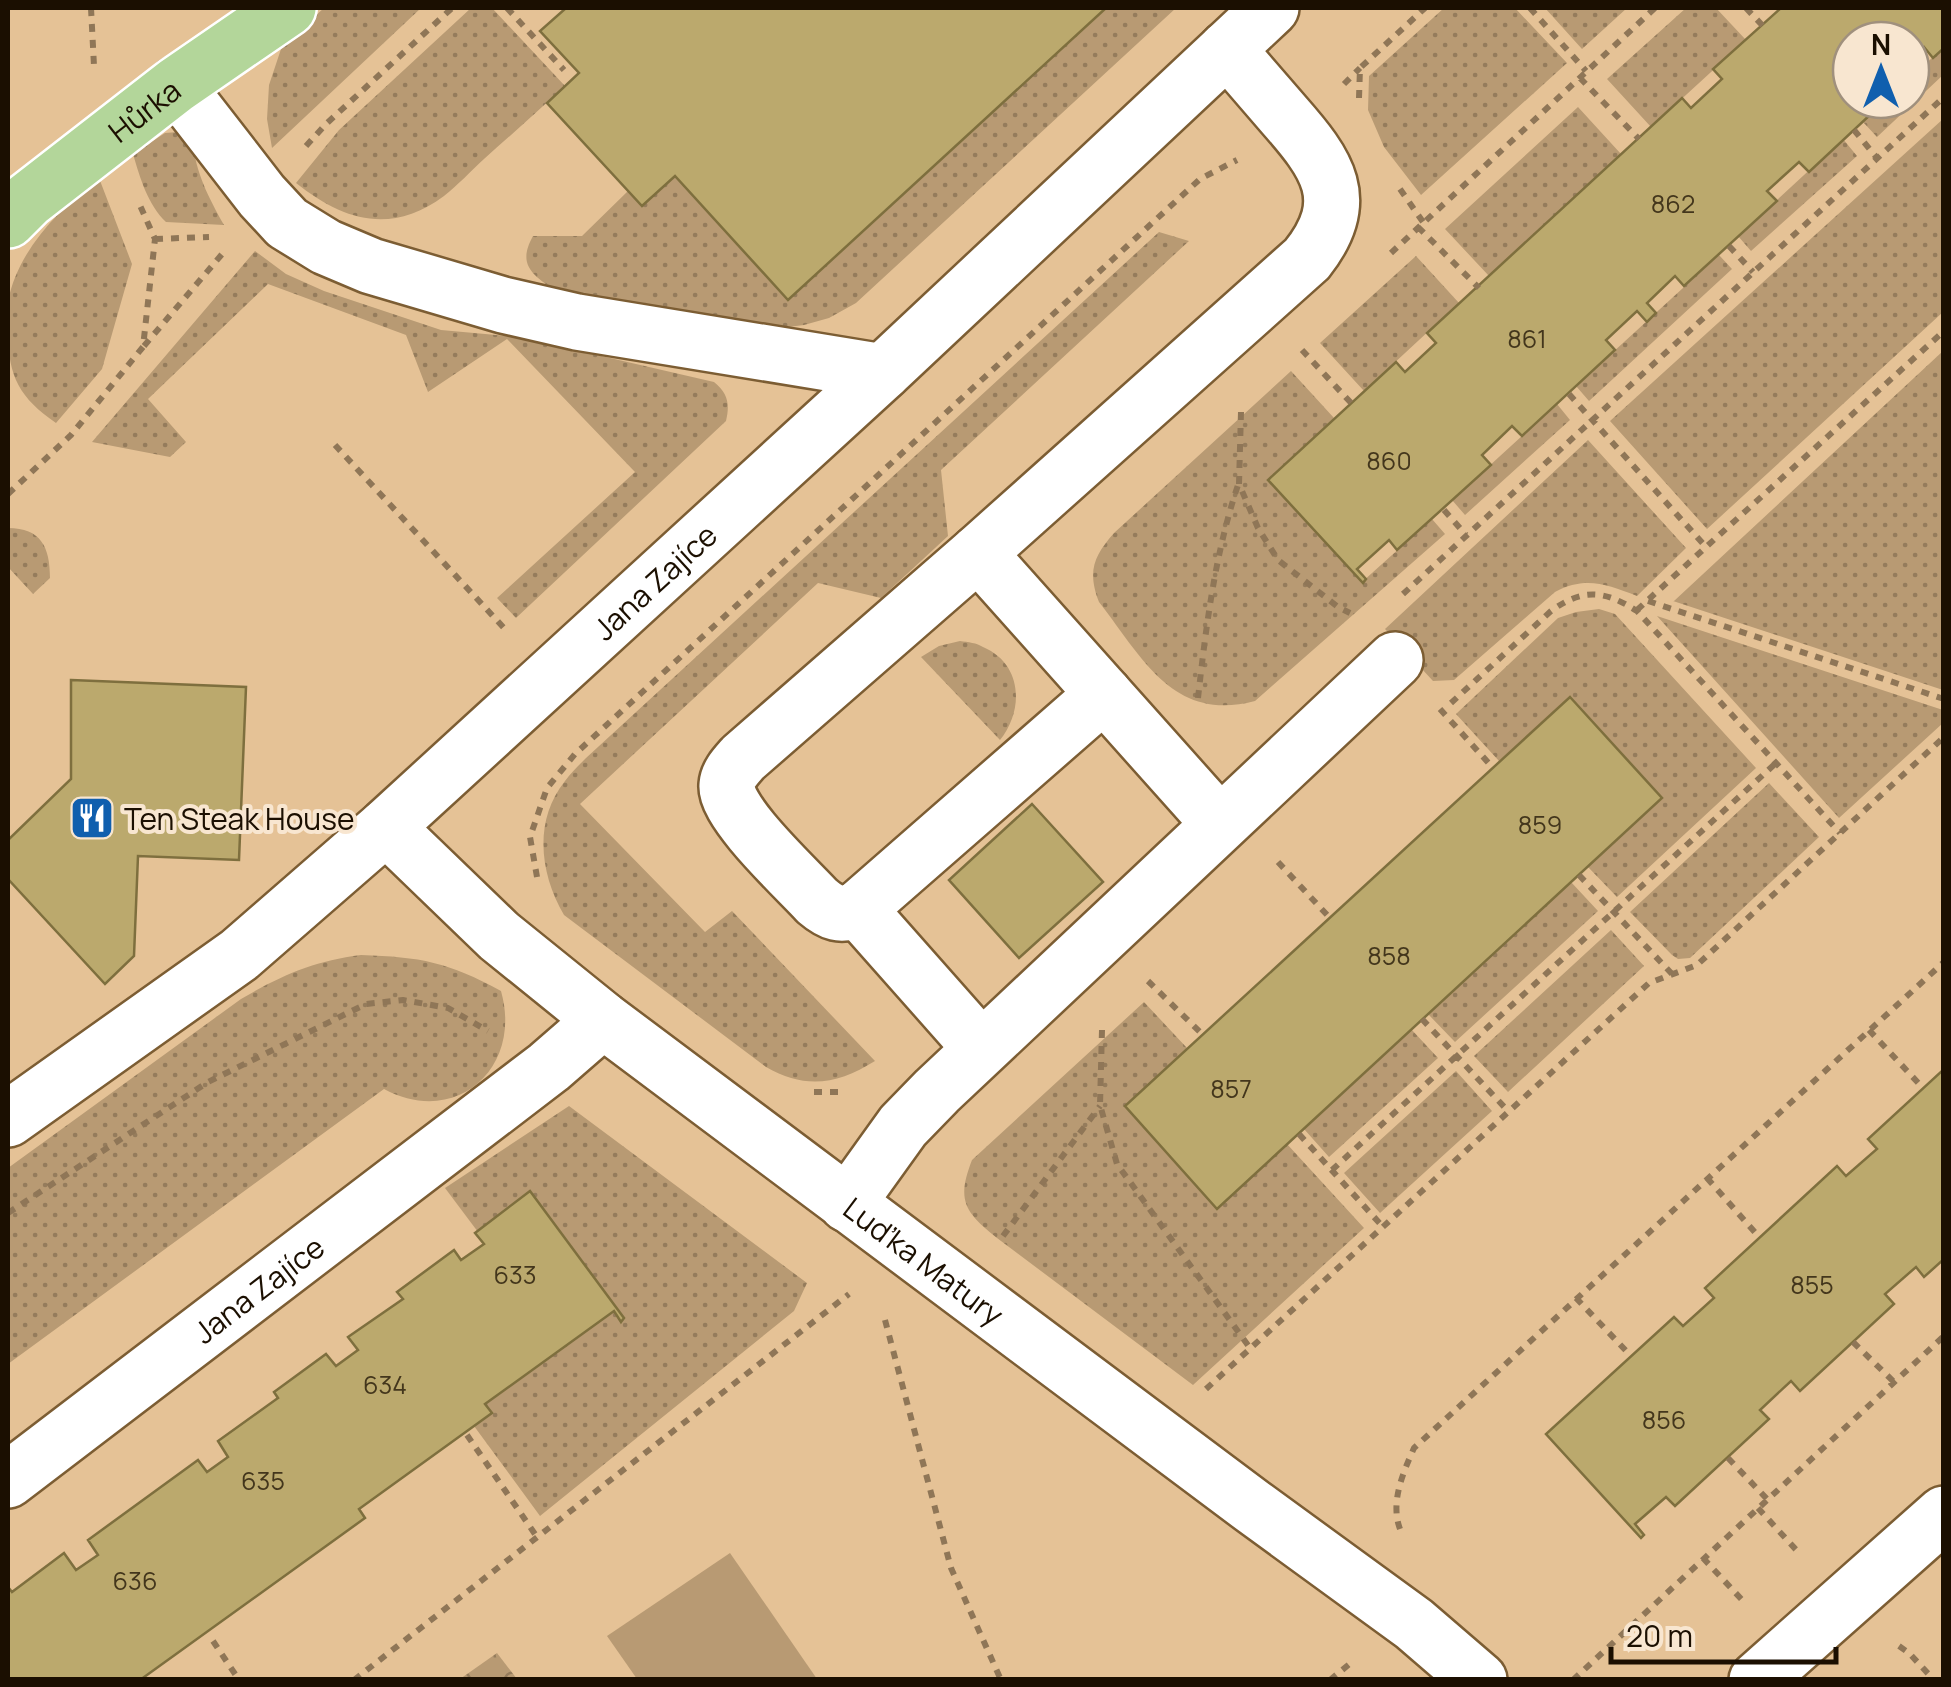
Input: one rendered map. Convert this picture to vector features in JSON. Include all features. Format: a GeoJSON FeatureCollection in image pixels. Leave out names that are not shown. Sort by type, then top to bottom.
{"type":"FeatureCollection","features":[{"type":"Feature","properties":{"kind":"main road","name":"Hůrka"},"geometry":{"type":"LineString","coordinates":[[8,220],[28,200],[176,85],[288,8]]}},
{"type":"Feature","properties":{"kind":"street","name":"Jana Zajíce"},"geometry":{"type":"LineString","coordinates":[[8,1119],[239,955],[386,827],[1271,8]]}},
{"type":"Feature","properties":{"kind":"street"},"geometry":{"type":"LineString","coordinates":[[1104,694],[848,914],[829,911],[817,901],[740,818],[730,802],[726,786],[742,758],[1307,259],[1323,238],[1331,216],[1332,191],[1322,162],[1228,49]]}},
{"type":"Feature","properties":{"kind":"street"},"geometry":{"type":"LineString","coordinates":[[176,85],[287,224],[371,266],[503,305],[578,322],[882,372]]}},
{"type":"Feature","properties":{"kind":"street"},"geometry":{"type":"LineString","coordinates":[[978,553],[1219,823]]}},
{"type":"Feature","properties":{"kind":"street"},"geometry":{"type":"LineString","coordinates":[[847,1204],[903,1126],[980,1048],[1395,660]]}},
{"type":"Feature","properties":{"kind":"street","name":"Luďka Matury"},"geometry":{"type":"LineString","coordinates":[[386,827],[499,936],[603,1020],[1414,1624],[1479,1680]]}},
{"type":"Feature","properties":{"kind":"street"},"geometry":{"type":"LineString","coordinates":[[858,908],[980,1048]]}},
{"type":"Feature","properties":{"kind":"street","name":"Jana Zajíce"},"geometry":{"type":"LineString","coordinates":[[8,1480],[549,1067],[603,1020]]}},
{"type":"Feature","properties":{"kind":"street"},"geometry":{"type":"LineString","coordinates":[[1757,1680],[1944,1514]]}},
{"type":"Feature","properties":{"kind":"path"},"geometry":{"type":"LineString","coordinates":[[91,8],[92,60],[110,136],[155,238],[143,347]]}},
{"type":"Feature","properties":{"kind":"path"},"geometry":{"type":"LineString","coordinates":[[507,8],[564,70]]}},
{"type":"Feature","properties":{"kind":"path"},"geometry":{"type":"LineString","coordinates":[[1358,100],[1360,68],[1425,8]]}},
{"type":"Feature","properties":{"kind":"path"},"geometry":{"type":"LineString","coordinates":[[1530,8],[1640,139]]}},
{"type":"Feature","properties":{"kind":"path"},"geometry":{"type":"LineString","coordinates":[[1377,265],[1655,8]]}},
{"type":"Feature","properties":{"kind":"path"},"geometry":{"type":"LineString","coordinates":[[1746,8],[1762,26]]}},
{"type":"Feature","properties":{"kind":"path"},"geometry":{"type":"LineString","coordinates":[[1398,598],[1944,97]]}},
{"type":"Feature","properties":{"kind":"path"},"geometry":{"type":"LineString","coordinates":[[1854,130],[1878,158]]}},
{"type":"Feature","properties":{"kind":"path"},"geometry":{"type":"LineString","coordinates":[[1418,227],[1479,288]]}},
{"type":"Feature","properties":{"kind":"path"},"geometry":{"type":"LineString","coordinates":[[1729,246],[1753,272]]}},
{"type":"Feature","properties":{"kind":"path"},"geometry":{"type":"LineString","coordinates":[[8,494],[72,435],[226,250]]}},
{"type":"Feature","properties":{"kind":"path"},"geometry":{"type":"LineString","coordinates":[[1637,610],[1944,331]]}},
{"type":"Feature","properties":{"kind":"path"},"geometry":{"type":"LineString","coordinates":[[1295,342],[1352,404]]}},
{"type":"Feature","properties":{"kind":"path"},"geometry":{"type":"LineString","coordinates":[[1569,394],[1706,546]]}},
{"type":"Feature","properties":{"kind":"path"},"geometry":{"type":"LineString","coordinates":[[1197,714],[1212,597],[1229,512],[1239,484],[1241,409]]}},
{"type":"Feature","properties":{"kind":"path"},"geometry":{"type":"LineString","coordinates":[[336,445],[600,731]]}},
{"type":"Feature","properties":{"kind":"path"},"geometry":{"type":"LineString","coordinates":[[1239,484],[1258,528],[1278,560],[1354,615]]}},
{"type":"Feature","properties":{"kind":"path"},"geometry":{"type":"LineString","coordinates":[[1444,510],[1466,535]]}},
{"type":"Feature","properties":{"kind":"path"},"geometry":{"type":"LineString","coordinates":[[1493,768],[1442,711],[1551,610],[1581,594],[1600,594],[1637,610],[1840,833]]}},
{"type":"Feature","properties":{"kind":"path"},"geometry":{"type":"LineString","coordinates":[[1648,600],[1944,698]]}},
{"type":"Feature","properties":{"kind":"path"},"geometry":{"type":"LineString","coordinates":[[1194,1400],[1649,983],[1697,965],[1944,737]]}},
{"type":"Feature","properties":{"kind":"path"},"geometry":{"type":"LineString","coordinates":[[1332,1170],[1776,763]]}},
{"type":"Feature","properties":{"kind":"path"},"geometry":{"type":"LineString","coordinates":[[1278,861],[1329,917]]}},
{"type":"Feature","properties":{"kind":"path"},"geometry":{"type":"LineString","coordinates":[[1579,874],[1672,974]]}},
{"type":"Feature","properties":{"kind":"path"},"geometry":{"type":"LineString","coordinates":[[1406,1540],[1398,1523],[1397,1499],[1414,1448],[1944,962]]}},
{"type":"Feature","properties":{"kind":"path"},"geometry":{"type":"LineString","coordinates":[[1147,980],[1202,1034]]}},
{"type":"Feature","properties":{"kind":"path"},"geometry":{"type":"LineString","coordinates":[[8,1213],[208,1082],[366,1004],[402,1000],[448,1008],[549,1067]]}},
{"type":"Feature","properties":{"kind":"path"},"geometry":{"type":"LineString","coordinates":[[1422,1019],[1508,1111]]}},
{"type":"Feature","properties":{"kind":"path"},"geometry":{"type":"LineString","coordinates":[[1102,1022],[1100,1104],[1117,1164],[1250,1348]]}},
{"type":"Feature","properties":{"kind":"path"},"geometry":{"type":"LineString","coordinates":[[1870,1030],[1923,1088]]}},
{"type":"Feature","properties":{"kind":"path"},"geometry":{"type":"LineString","coordinates":[[994,1249],[1100,1104]]}},
{"type":"Feature","properties":{"kind":"path"},"geometry":{"type":"LineString","coordinates":[[1299,1134],[1383,1226]]}},
{"type":"Feature","properties":{"kind":"path"},"geometry":{"type":"LineString","coordinates":[[1708,1178],[1760,1238]]}},
{"type":"Feature","properties":{"kind":"path"},"geometry":{"type":"LineString","coordinates":[[354,1680],[850,1294]]}},
{"type":"Feature","properties":{"kind":"path"},"geometry":{"type":"LineString","coordinates":[[1576,1298],[1632,1356]]}},
{"type":"Feature","properties":{"kind":"path"},"geometry":{"type":"LineString","coordinates":[[885,1320],[950,1568],[1002,1680]]}},
{"type":"Feature","properties":{"kind":"path"},"geometry":{"type":"LineString","coordinates":[[1573,1680],[1944,1336]]}},
{"type":"Feature","properties":{"kind":"path"},"geometry":{"type":"LineString","coordinates":[[1853,1342],[1894,1382]]}},
{"type":"Feature","properties":{"kind":"path"},"geometry":{"type":"LineString","coordinates":[[466,1435],[537,1537]]}},
{"type":"Feature","properties":{"kind":"path"},"geometry":{"type":"LineString","coordinates":[[1728,1458],[1766,1499]]}},
{"type":"Feature","properties":{"kind":"path"},"geometry":{"type":"LineString","coordinates":[[213,1641],[239,1680]]}},
{"type":"Feature","properties":{"kind":"path"},"geometry":{"type":"LineString","coordinates":[[1909,1653],[1934,1680]]}},
{"type":"Feature","properties":{"kind":"path"},"geometry":{"type":"LineString","coordinates":[[1330,1680],[1354,1660]]}},
{"type":"Feature","properties":{"kind":"green space"},"geometry":{"type":"Polygon","coordinates":[[[324,8],[421,8],[272,148],[267,119],[269,85],[282,46],[324,8]]]}},
{"type":"Feature","properties":{"kind":"green space"},"geometry":{"type":"Polygon","coordinates":[[[471,8],[492,8],[565,86],[444,196],[405,216],[387,219],[350,214],[296,183],[339,130],[471,8]]]}},
{"type":"Feature","properties":{"kind":"green space"},"geometry":{"type":"Polygon","coordinates":[[[1106,8],[1176,8],[856,303],[829,318],[772,329],[696,322],[553,289],[529,267],[527,253],[533,236],[582,236],[628,191],[675,176],[788,300],[1106,8]]]}},
{"type":"Feature","properties":{"kind":"green space"},"geometry":{"type":"Polygon","coordinates":[[[1444,8],[1515,8],[1567,63],[1421,195],[1384,147],[1368,110],[1369,76],[1444,8]]]}},
{"type":"Feature","properties":{"kind":"green space"},"geometry":{"type":"Polygon","coordinates":[[[1545,8],[1627,8],[1582,49],[1545,8]]]}},
{"type":"Feature","properties":{"kind":"green space"},"geometry":{"type":"Polygon","coordinates":[[[1686,8],[1716,8],[1746,40],[1651,127],[1607,79],[1686,8]]]}},
{"type":"Feature","properties":{"kind":"green space"},"geometry":{"type":"Polygon","coordinates":[[[1943,48],[1943,75],[1931,86],[1931,59],[1943,48]]]}},
{"type":"Feature","properties":{"kind":"green space"},"geometry":{"type":"Polygon","coordinates":[[[1578,107],[1621,154],[1489,276],[1445,229],[1578,107]]]}},
{"type":"Feature","properties":{"kind":"green space"},"geometry":{"type":"Polygon","coordinates":[[[1943,119],[1943,312],[1707,529],[1610,421],[1943,119]]]}},
{"type":"Feature","properties":{"kind":"green space"},"geometry":{"type":"Polygon","coordinates":[[[1865,120],[1895,120],[1877,137],[1865,120]]]}},
{"type":"Feature","properties":{"kind":"green space"},"geometry":{"type":"Polygon","coordinates":[[[178,132],[193,141],[200,174],[224,225],[166,222],[149,199],[133,154],[165,133],[178,132]]]}},
{"type":"Feature","properties":{"kind":"green space"},"geometry":{"type":"Polygon","coordinates":[[[1843,139],[1857,156],[1751,251],[1738,236],[1843,139]]]}},
{"type":"Feature","properties":{"kind":"green space"},"geometry":{"type":"Polygon","coordinates":[[[99,178],[132,264],[102,369],[56,423],[33,405],[18,385],[10,362],[8,301],[31,247],[69,203],[99,178]]]}},
{"type":"Feature","properties":{"kind":"green space"},"geometry":{"type":"Polygon","coordinates":[[[1159,232],[1189,241],[941,470],[948,536],[881,598],[818,583],[580,804],[705,932],[732,911],[875,1061],[848,1075],[822,1081],[781,1074],[766,1067],[564,915],[545,865],[544,830],[555,797],[586,758],[1159,232]]]}},
{"type":"Feature","properties":{"kind":"green space"},"geometry":{"type":"Polygon","coordinates":[[[255,251],[286,274],[324,291],[441,330],[519,337],[714,382],[727,399],[726,421],[516,618],[497,598],[635,472],[507,339],[428,392],[406,335],[268,284],[148,399],[186,442],[170,457],[92,442],[255,251]]]}},
{"type":"Feature","properties":{"kind":"green space"},"geometry":{"type":"Polygon","coordinates":[[[1719,255],[1732,269],[1589,401],[1576,386],[1719,255]]]}},
{"type":"Feature","properties":{"kind":"green space"},"geometry":{"type":"Polygon","coordinates":[[[1416,256],[1459,303],[1364,391],[1320,343],[1416,256]]]}},
{"type":"Feature","properties":{"kind":"green space"},"geometry":{"type":"Polygon","coordinates":[[[1943,351],[1943,690],[1673,601],[1674,601],[1943,351]]]}},
{"type":"Feature","properties":{"kind":"green space"},"geometry":{"type":"Polygon","coordinates":[[[1291,371],[1334,418],[1268,480],[1362,582],[1432,519],[1445,534],[1255,701],[1202,703],[1162,680],[1130,644],[1099,602],[1093,581],[1094,564],[1114,533],[1291,371]]]}},
{"type":"Feature","properties":{"kind":"green space"},"geometry":{"type":"Polygon","coordinates":[[[1557,404],[1570,420],[1465,515],[1452,500],[1557,404]]]}},
{"type":"Feature","properties":{"kind":"green space"},"geometry":{"type":"Polygon","coordinates":[[[1588,440],[1686,548],[1637,596],[1586,583],[1555,592],[1454,680],[1433,681],[1385,629],[1588,440]]]}},
{"type":"Feature","properties":{"kind":"green space"},"geometry":{"type":"Polygon","coordinates":[[[8,528],[28,531],[45,549],[50,578],[33,594],[8,567],[8,528]]]}},
{"type":"Feature","properties":{"kind":"green space"},"geometry":{"type":"Polygon","coordinates":[[[1599,609],[1615,614],[1756,768],[1617,897],[1588,867],[1662,797],[1570,698],[1499,761],[1456,714],[1558,618],[1599,609]]]}},
{"type":"Feature","properties":{"kind":"green space"},"geometry":{"type":"Polygon","coordinates":[[[1657,616],[1943,710],[1943,723],[1839,818],[1657,616]]]}},
{"type":"Feature","properties":{"kind":"green space"},"geometry":{"type":"Polygon","coordinates":[[[960,641],[996,655],[1012,676],[1016,702],[1000,740],[921,657],[939,646],[960,641]]]}},
{"type":"Feature","properties":{"kind":"green space"},"geometry":{"type":"Polygon","coordinates":[[[1769,783],[1819,837],[1690,958],[1678,959],[1630,912],[1769,783]]]}},
{"type":"Feature","properties":{"kind":"green space"},"geometry":{"type":"Polygon","coordinates":[[[1571,882],[1598,911],[1455,1042],[1428,1014],[1571,882]]]}},
{"type":"Feature","properties":{"kind":"green space"},"geometry":{"type":"Polygon","coordinates":[[[1611,930],[1644,966],[1508,1092],[1474,1056],[1611,930]]]}},
{"type":"Feature","properties":{"kind":"green space"},"geometry":{"type":"Polygon","coordinates":[[[361,955],[434,963],[501,991],[505,1019],[502,1044],[493,1066],[478,1084],[436,1101],[411,1099],[384,1089],[8,1364],[8,1168],[241,999],[299,970],[361,955]]]}},
{"type":"Feature","properties":{"kind":"green space"},"geometry":{"type":"Polygon","coordinates":[[[1144,1002],[1187,1048],[1125,1106],[1216,1208],[1287,1144],[1364,1228],[1193,1385],[997,1238],[977,1221],[964,1196],[972,1160],[1144,1002]]]}},
{"type":"Feature","properties":{"kind":"green space"},"geometry":{"type":"Polygon","coordinates":[[[1411,1029],[1438,1058],[1329,1157],[1304,1129],[1411,1029]]]}},
{"type":"Feature","properties":{"kind":"green space"},"geometry":{"type":"Polygon","coordinates":[[[1456,1071],[1492,1111],[1380,1213],[1344,1173],[1456,1071]]]}},
{"type":"Feature","properties":{"kind":"green space"},"geometry":{"type":"Polygon","coordinates":[[[569,1106],[807,1283],[794,1311],[540,1516],[474,1426],[491,1413],[485,1404],[614,1311],[621,1321],[624,1318],[530,1192],[478,1232],[445,1188],[569,1106]]]}},
{"type":"Feature","properties":{"kind":"green space"},"geometry":{"type":"Polygon","coordinates":[[[730,1553],[817,1679],[637,1679],[607,1636],[730,1553]]]}},
{"type":"Feature","properties":{"kind":"green space"},"geometry":{"type":"Polygon","coordinates":[[[497,1653],[517,1679],[460,1679],[497,1653]]]}},
{"type":"Feature","properties":{"kind":"building"},"geometry":{"type":"Polygon","coordinates":[[[566,8],[1106,8],[788,300],[675,176],[642,206],[547,103],[579,73],[540,31],[566,8]]]}},
{"type":"Feature","properties":{"kind":"building"},"geometry":{"type":"Polygon","coordinates":[[[1781,8],[1944,8],[1944,48],[1933,58],[1931,20],[1831,20],[1831,120],[1865,120],[1809,172],[1799,162],[1767,191],[1777,201],[1684,286],[1675,276],[1647,303],[1656,313],[1647,322],[1637,311],[1606,340],[1615,350],[1522,436],[1512,426],[1482,455],[1491,465],[1397,550],[1389,540],[1357,569],[1366,579],[1363,583],[1268,480],[1396,362],[1405,372],[1436,343],[1427,333],[1682,98],[1691,108],[1722,79],[1713,69],[1781,8]]]}},
{"type":"Feature","properties":{"kind":"building"},"geometry":{"type":"Polygon","coordinates":[[[71,680],[246,687],[239,860],[138,856],[134,956],[105,984],[8,879],[8,840],[71,779],[71,680]]]}},
{"type":"Feature","properties":{"kind":"building"},"geometry":{"type":"Polygon","coordinates":[[[1570,697],[1662,798],[1217,1209],[1125,1106],[1570,697]]]}},
{"type":"Feature","properties":{"kind":"building"},"geometry":{"type":"Polygon","coordinates":[[[1032,804],[1103,882],[1019,958],[949,880],[1032,804]]]}},
{"type":"Feature","properties":{"kind":"building"},"geometry":{"type":"Polygon","coordinates":[[[1944,1069],[1944,1259],[1924,1277],[1916,1267],[1885,1294],[1894,1304],[1800,1391],[1791,1381],[1760,1410],[1769,1419],[1675,1506],[1666,1497],[1635,1524],[1644,1535],[1641,1538],[1546,1434],[1674,1317],[1683,1326],[1714,1298],[1705,1288],[1837,1166],[1846,1176],[1877,1149],[1868,1139],[1944,1069]]]}},
{"type":"Feature","properties":{"kind":"building"},"geometry":{"type":"Polygon","coordinates":[[[530,1191],[624,1318],[621,1322],[614,1311],[485,1404],[492,1413],[359,1509],[365,1518],[140,1680],[8,1680],[8,1587],[12,1592],[64,1553],[76,1570],[98,1555],[88,1540],[198,1460],[207,1472],[228,1457],[218,1441],[278,1398],[274,1392],[326,1354],[336,1366],[358,1350],[348,1337],[403,1299],[397,1292],[454,1250],[461,1260],[484,1244],[475,1233],[530,1191]]]}},
{"type":"Feature","properties":{"kind":"place","name":"Ten Steak House"},"geometry":{"type":"Point","coordinates":[92,818]}}]}
